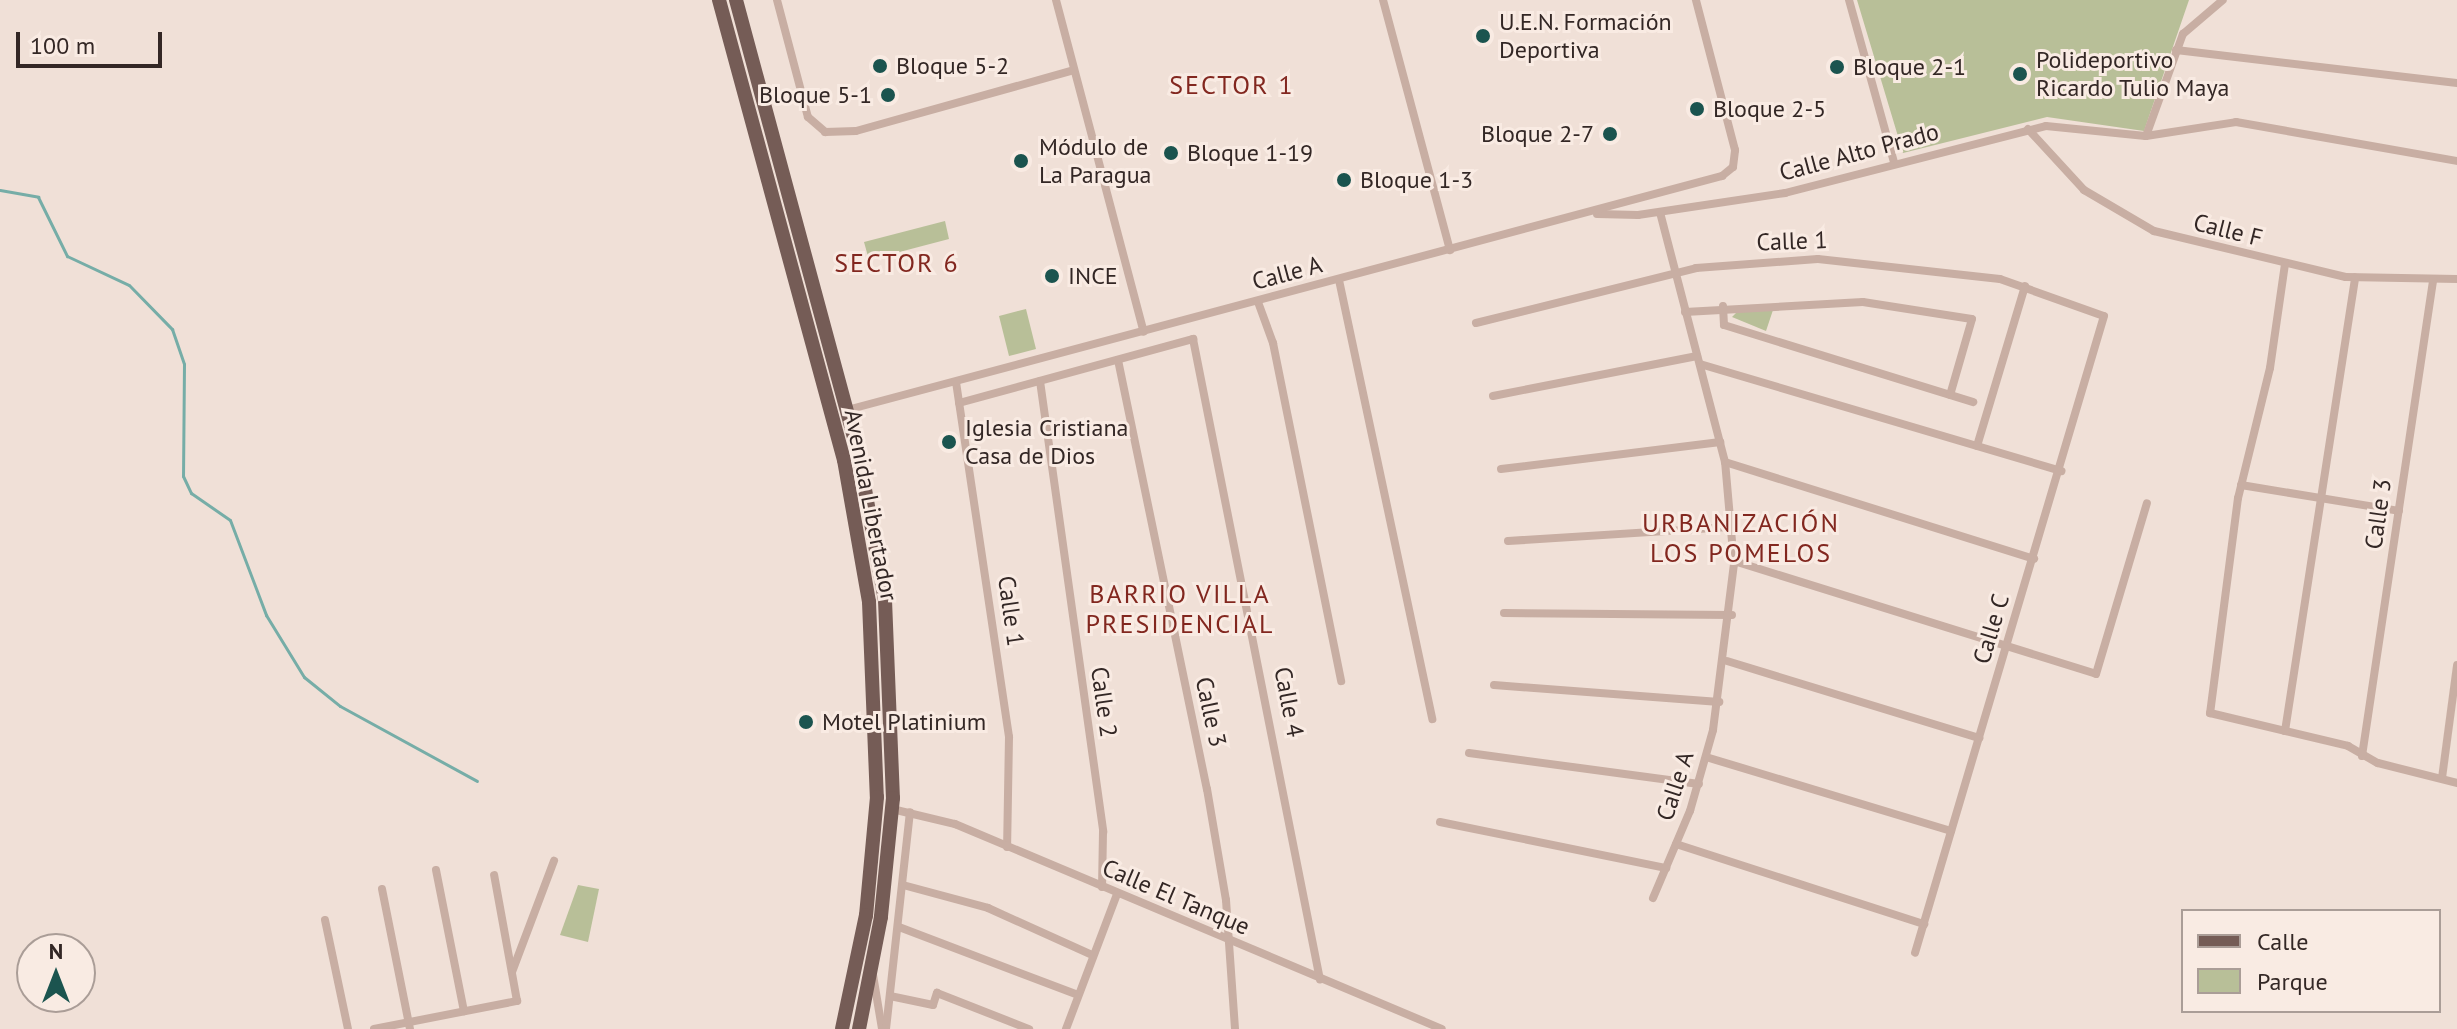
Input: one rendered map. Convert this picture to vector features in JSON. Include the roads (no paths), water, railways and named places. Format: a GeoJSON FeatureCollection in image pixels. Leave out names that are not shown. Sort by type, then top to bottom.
{"type":"FeatureCollection","features":[{"type":"Feature","properties":{"kind":"main road","name":"Avenida Libertador"},"geometry":{"type":"LineString","coordinates":[[719,0],[831,415],[866,573],[878,718],[869,890],[842,1029]]}},
{"type":"Feature","properties":{"kind":"main road","name":"Avenida Libertador"},"geometry":{"type":"LineString","coordinates":[[736,0],[847,410],[885,600],[892,809],[873,970],[859,1029]]}},
{"type":"Feature","properties":{"kind":"main road"},"geometry":{"type":"LineString","coordinates":[[831,415],[847,410]]}},
{"type":"Feature","properties":{"kind":"street"},"geometry":{"type":"LineString","coordinates":[[777,0],[803,102],[819,129],[856,131],[1074,70]]}},
{"type":"Feature","properties":{"kind":"street"},"geometry":{"type":"LineString","coordinates":[[959,403],[1159,348],[1149,331],[1056,0]]}},
{"type":"Feature","properties":{"kind":"street"},"geometry":{"type":"LineString","coordinates":[[1383,0],[1450,250]]}},
{"type":"Feature","properties":{"kind":"street","name":"Calle A"},"geometry":{"type":"LineString","coordinates":[[847,410],[1589,213],[1733,167],[1734,142],[1696,0]]}},
{"type":"Feature","properties":{"kind":"street"},"geometry":{"type":"LineString","coordinates":[[1849,0],[1894,162]]}},
{"type":"Feature","properties":{"kind":"street"},"geometry":{"type":"LineString","coordinates":[[2142,137],[2176,50],[2196,17],[2223,0]]}},
{"type":"Feature","properties":{"kind":"street"},"geometry":{"type":"LineString","coordinates":[[2176,50],[2457,83]]}},
{"type":"Feature","properties":{"kind":"street","name":"Calle Alto Prado"},"geometry":{"type":"LineString","coordinates":[[1589,213],[1660,212],[1785,193],[2028,129],[2079,126],[2142,137],[2236,122],[2457,161]]}},
{"type":"Feature","properties":{"kind":"street","name":"Calle F"},"geometry":{"type":"LineString","coordinates":[[2028,129],[2084,190],[2131,221],[2285,264],[2355,277],[2457,279]]}},
{"type":"Feature","properties":{"kind":"street","name":"Calle A"},"geometry":{"type":"LineString","coordinates":[[1653,898],[1699,784],[1706,757],[1727,661],[1734,561],[1725,462],[1660,212]]}},
{"type":"Feature","properties":{"kind":"street","name":"Calle 1"},"geometry":{"type":"LineString","coordinates":[[1476,323],[1675,273],[1847,260],[2025,286],[2095,308],[2105,319]]}},
{"type":"Feature","properties":{"kind":"street"},"geometry":{"type":"LineString","coordinates":[[2285,264],[2270,368],[2241,485],[2210,713],[2285,731],[2457,783]]}},
{"type":"Feature","properties":{"kind":"street"},"geometry":{"type":"LineString","coordinates":[[2285,731],[2355,277]]}},
{"type":"Feature","properties":{"kind":"street","name":"Calle 3"},"geometry":{"type":"LineString","coordinates":[[2362,756],[2433,279]]}},
{"type":"Feature","properties":{"kind":"street"},"geometry":{"type":"LineString","coordinates":[[1339,280],[1432,719]]}},
{"type":"Feature","properties":{"kind":"street"},"geometry":{"type":"LineString","coordinates":[[1977,446],[2025,286]]}},
{"type":"Feature","properties":{"kind":"street"},"geometry":{"type":"LineString","coordinates":[[1258,302],[1273,343],[1341,681]]}},
{"type":"Feature","properties":{"kind":"street"},"geometry":{"type":"LineString","coordinates":[[1685,312],[1723,306],[1863,302],[1972,319],[1950,395]]}},
{"type":"Feature","properties":{"kind":"street"},"geometry":{"type":"LineString","coordinates":[[1723,306],[1724,325],[1973,402]]}},
{"type":"Feature","properties":{"kind":"street","name":"Calle C"},"geometry":{"type":"LineString","coordinates":[[1915,953],[2105,319]]}},
{"type":"Feature","properties":{"kind":"street","name":"Calle 4"},"geometry":{"type":"LineString","coordinates":[[1159,348],[1193,339],[1320,980]]}},
{"type":"Feature","properties":{"kind":"street"},"geometry":{"type":"LineString","coordinates":[[1084,348],[1089,368]]}},
{"type":"Feature","properties":{"kind":"street","name":"Calle 3"},"geometry":{"type":"LineString","coordinates":[[1118,360],[1207,789],[1229,942],[1235,1029]]}},
{"type":"Feature","properties":{"kind":"street"},"geometry":{"type":"LineString","coordinates":[[1493,396],[1698,360],[2061,471]]}},
{"type":"Feature","properties":{"kind":"street","name":"Calle 2"},"geometry":{"type":"LineString","coordinates":[[1040,381],[1103,832],[1102,887]]}},
{"type":"Feature","properties":{"kind":"street","name":"Calle 1"},"geometry":{"type":"LineString","coordinates":[[956,382],[1009,737],[1007,847]]}},
{"type":"Feature","properties":{"kind":"street"},"geometry":{"type":"LineString","coordinates":[[1501,469],[1720,442]]}},
{"type":"Feature","properties":{"kind":"street"},"geometry":{"type":"LineString","coordinates":[[1725,462],[2034,559]]}},
{"type":"Feature","properties":{"kind":"street"},"geometry":{"type":"LineString","coordinates":[[2241,485],[2399,511]]}},
{"type":"Feature","properties":{"kind":"street"},"geometry":{"type":"LineString","coordinates":[[1734,561],[2096,674],[2147,503]]}},
{"type":"Feature","properties":{"kind":"street"},"geometry":{"type":"LineString","coordinates":[[1508,541],[1733,527]]}},
{"type":"Feature","properties":{"kind":"street"},"geometry":{"type":"LineString","coordinates":[[1504,613],[1732,615]]}},
{"type":"Feature","properties":{"kind":"street"},"geometry":{"type":"LineString","coordinates":[[1727,661],[1979,738]]}},
{"type":"Feature","properties":{"kind":"street"},"geometry":{"type":"LineString","coordinates":[[2442,778],[2457,665]]}},
{"type":"Feature","properties":{"kind":"street"},"geometry":{"type":"LineString","coordinates":[[1494,685],[1719,702]]}},
{"type":"Feature","properties":{"kind":"street"},"geometry":{"type":"LineString","coordinates":[[1469,753],[1699,784]]}},
{"type":"Feature","properties":{"kind":"street"},"geometry":{"type":"LineString","coordinates":[[1706,757],[1951,831]]}},
{"type":"Feature","properties":{"kind":"street","name":"Calle El Tanque"},"geometry":{"type":"LineString","coordinates":[[892,809],[910,812],[1007,847],[1442,1029]]}},
{"type":"Feature","properties":{"kind":"street"},"geometry":{"type":"LineString","coordinates":[[884,1029],[899,927],[910,812]]}},
{"type":"Feature","properties":{"kind":"street"},"geometry":{"type":"LineString","coordinates":[[1440,822],[1666,868]]}},
{"type":"Feature","properties":{"kind":"street"},"geometry":{"type":"LineString","coordinates":[[1676,844],[1924,924]]}},
{"type":"Feature","properties":{"kind":"street"},"geometry":{"type":"LineString","coordinates":[[512,973],[554,861]]}},
{"type":"Feature","properties":{"kind":"street"},"geometry":{"type":"LineString","coordinates":[[436,870],[464,1011]]}},
{"type":"Feature","properties":{"kind":"street"},"geometry":{"type":"LineString","coordinates":[[374,1029],[409,1026],[517,1001],[494,875]]}},
{"type":"Feature","properties":{"kind":"street"},"geometry":{"type":"LineString","coordinates":[[903,885],[988,908],[1092,955]]}},
{"type":"Feature","properties":{"kind":"street"},"geometry":{"type":"LineString","coordinates":[[382,889],[409,1026]]}},
{"type":"Feature","properties":{"kind":"street"},"geometry":{"type":"LineString","coordinates":[[1066,1029],[1117,894]]}},
{"type":"Feature","properties":{"kind":"street"},"geometry":{"type":"LineString","coordinates":[[325,920],[348,1029]]}},
{"type":"Feature","properties":{"kind":"street"},"geometry":{"type":"LineString","coordinates":[[899,927],[1078,995]]}},
{"type":"Feature","properties":{"kind":"street"},"geometry":{"type":"LineString","coordinates":[[873,970],[884,1029]]}},
{"type":"Feature","properties":{"kind":"street"},"geometry":{"type":"LineString","coordinates":[[890,996],[933,1005],[937,993],[1029,1029]]}},
{"type":"Feature","properties":{"kind":"waterway"},"geometry":{"type":"LineString","coordinates":[[0,190],[38,197],[67,256],[129,285],[172,329],[184,364],[183,476],[191,493],[230,520],[266,615],[304,677],[340,706],[477,781]]}},
{"type":"Feature","properties":{"kind":"place","name":"U.E.N. Formación Deportiva"},"geometry":{"type":"Point","coordinates":[1483,36]}},
{"type":"Feature","properties":{"kind":"place","name":"Bloque 5-2"},"geometry":{"type":"Point","coordinates":[880,66]}},
{"type":"Feature","properties":{"kind":"place","name":"Bloque 2-1"},"geometry":{"type":"Point","coordinates":[1837,67]}},
{"type":"Feature","properties":{"kind":"place","name":"Polideportivo Ricardo Tulio Maya"},"geometry":{"type":"Point","coordinates":[2020,74]}},
{"type":"Feature","properties":{"kind":"place","name":"Bloque 5-1"},"geometry":{"type":"Point","coordinates":[888,95]}},
{"type":"Feature","properties":{"kind":"place","name":"Bloque 2-5"},"geometry":{"type":"Point","coordinates":[1697,109]}},
{"type":"Feature","properties":{"kind":"place","name":"Bloque 2-7"},"geometry":{"type":"Point","coordinates":[1610,134]}},
{"type":"Feature","properties":{"kind":"place","name":"Bloque 1-19"},"geometry":{"type":"Point","coordinates":[1171,153]}},
{"type":"Feature","properties":{"kind":"place","name":"Módulo de La Paragua"},"geometry":{"type":"Point","coordinates":[1021,161]}},
{"type":"Feature","properties":{"kind":"place","name":"Bloque 1-3"},"geometry":{"type":"Point","coordinates":[1344,180]}},
{"type":"Feature","properties":{"kind":"place","name":"INCE"},"geometry":{"type":"Point","coordinates":[1052,276]}},
{"type":"Feature","properties":{"kind":"place","name":"Iglesia Cristiana Casa de Dios"},"geometry":{"type":"Point","coordinates":[949,442]}},
{"type":"Feature","properties":{"kind":"place","name":"Motel Platinium"},"geometry":{"type":"Point","coordinates":[806,722]}},
{"type":"Feature","properties":{"kind":"district","name":"SECTOR 1"},"geometry":{"type":"Point","coordinates":[1232,85]}},
{"type":"Feature","properties":{"kind":"district","name":"SECTOR 6"},"geometry":{"type":"Point","coordinates":[897,263]}},
{"type":"Feature","properties":{"kind":"district","name":"URBANIZACIÓN LOS POMELOS"},"geometry":{"type":"Point","coordinates":[1741,538]}},
{"type":"Feature","properties":{"kind":"district","name":"BARRIO VILLA PRESIDENCIAL"},"geometry":{"type":"Point","coordinates":[1180,609]}}]}
